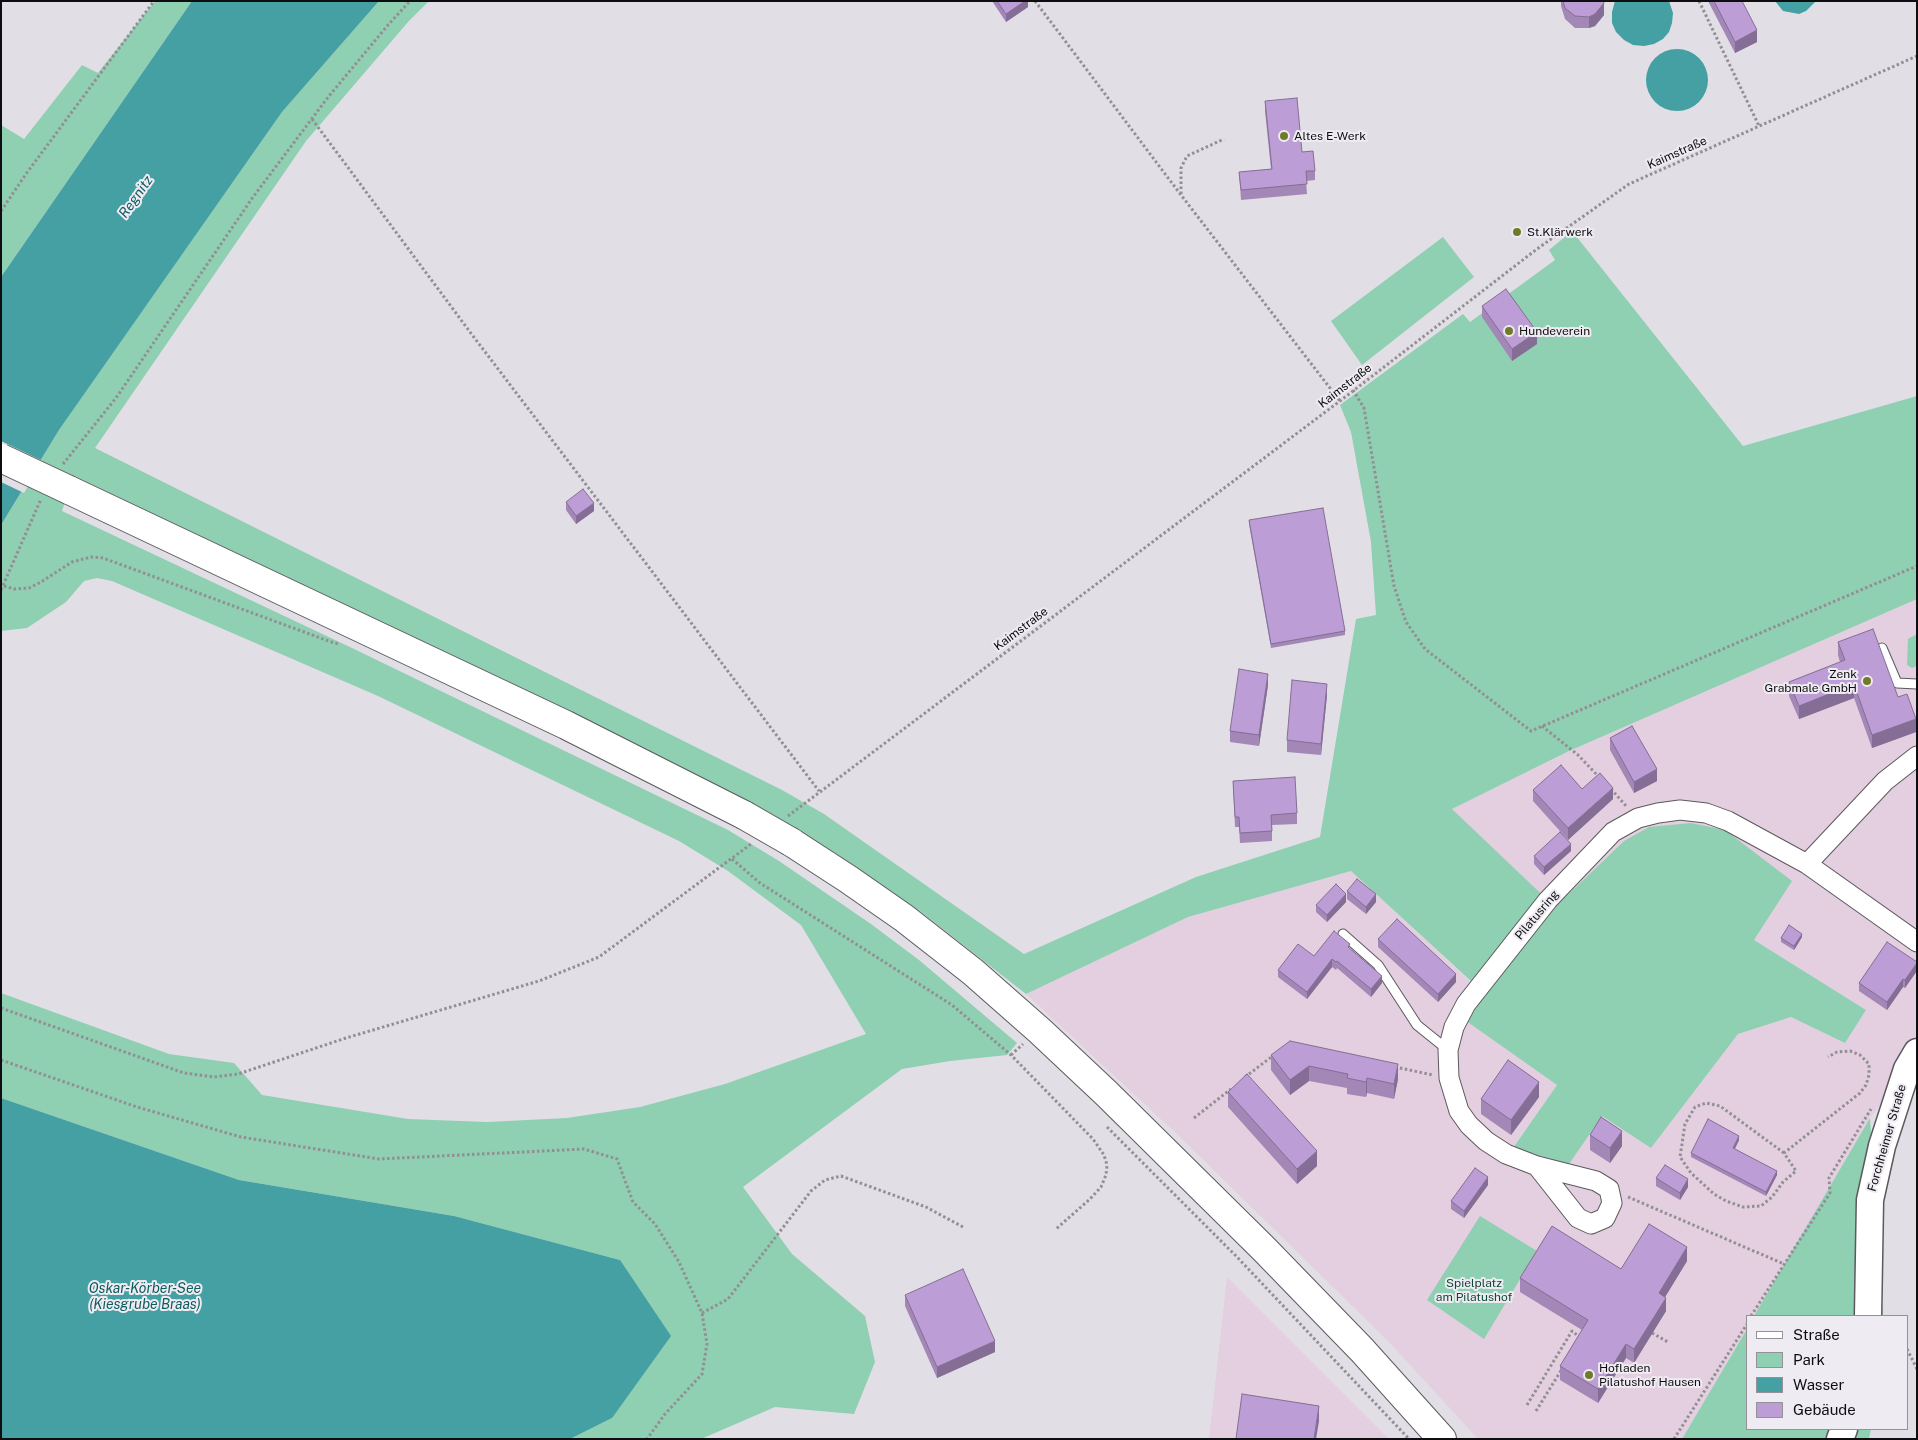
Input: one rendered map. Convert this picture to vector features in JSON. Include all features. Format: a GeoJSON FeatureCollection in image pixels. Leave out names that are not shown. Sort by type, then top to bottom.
{"type":"FeatureCollection","features":[{"type":"Feature","properties":{"kind":"main road"},"geometry":{"type":"LineString","coordinates":[[1,458],[566,725],[744,815],[786,832],[904,918],[974,972],[1046,1037],[1163,1148],[1271,1256],[1362,1350],[1442,1439]]}},
{"type":"Feature","properties":{"kind":"street"},"geometry":{"type":"LineString","coordinates":[[1807,864],[1885,781],[1917,756]]}},
{"type":"Feature","properties":{"kind":"street","name":"Pilatusring"},"geometry":{"type":"LineString","coordinates":[[1609,1189],[1596,1181],[1537,1166],[1506,1154],[1486,1141],[1469,1125],[1459,1111],[1449,1078],[1448,1050],[1454,1027],[1466,1004],[1548,900],[1613,832],[1638,818],[1680,810],[1706,813],[1728,821],[1807,864],[1917,942]]}},
{"type":"Feature","properties":{"kind":"street","name":"Forchheimer Straße"},"geometry":{"type":"LineString","coordinates":[[1868,1315],[1870,1200],[1882,1146],[1907,1070],[1917,1052]]}},
{"type":"Feature","properties":{"kind":"street"},"geometry":{"type":"LineString","coordinates":[[1537,1166],[1578,1218],[1591,1224],[1605,1218],[1612,1203],[1609,1189]]}},
{"type":"Feature","properties":{"kind":"lane"},"geometry":{"type":"LineString","coordinates":[[1882,648],[1897,683],[1917,684]]}},
{"type":"Feature","properties":{"kind":"lane"},"geometry":{"type":"LineString","coordinates":[[1343,934],[1378,965],[1417,1025],[1448,1050]]}},
{"type":"Feature","properties":{"kind":"path"},"geometry":{"type":"LineString","coordinates":[[1,211],[26,174],[154,1]]}},
{"type":"Feature","properties":{"kind":"path"},"geometry":{"type":"LineString","coordinates":[[1,590],[27,528],[57,484],[68,455],[116,398],[253,198],[312,119],[382,32],[410,1]]}},
{"type":"Feature","properties":{"kind":"path"},"geometry":{"type":"LineString","coordinates":[[1035,1],[1181,195],[1340,401]]}},
{"type":"Feature","properties":{"kind":"path"},"geometry":{"type":"LineString","coordinates":[[1699,1],[1759,126]]}},
{"type":"Feature","properties":{"kind":"path","name":"Kaimstraße"},"geometry":{"type":"LineString","coordinates":[[786,832],[819,791],[1340,401],[1538,249],[1629,184],[1917,56]]}},
{"type":"Feature","properties":{"kind":"path"},"geometry":{"type":"LineString","coordinates":[[312,119],[473,336],[819,791]]}},
{"type":"Feature","properties":{"kind":"path"},"geometry":{"type":"LineString","coordinates":[[1181,195],[1181,168],[1187,156],[1224,139]]}},
{"type":"Feature","properties":{"kind":"path"},"geometry":{"type":"LineString","coordinates":[[1353,390],[1364,408],[1394,586],[1406,622],[1425,649],[1531,731],[1917,566]]}},
{"type":"Feature","properties":{"kind":"path"},"geometry":{"type":"LineString","coordinates":[[4,586],[14,590],[30,588],[81,558],[103,558],[334,643],[347,642]]}},
{"type":"Feature","properties":{"kind":"path"},"geometry":{"type":"LineString","coordinates":[[1542,726],[1578,755],[1638,818]]}},
{"type":"Feature","properties":{"kind":"path"},"geometry":{"type":"LineString","coordinates":[[1,1008],[184,1073],[214,1077],[238,1074],[346,1038],[539,981],[599,957],[750,845]]}},
{"type":"Feature","properties":{"kind":"path"},"geometry":{"type":"LineString","coordinates":[[732,859],[760,883],[952,1005],[1011,1055],[1093,1139],[1104,1155],[1107,1165],[1106,1176],[1101,1187],[1056,1230]]}},
{"type":"Feature","properties":{"kind":"path"},"geometry":{"type":"LineString","coordinates":[[1011,1055],[1024,1044],[1017,1037]]}},
{"type":"Feature","properties":{"kind":"path"},"geometry":{"type":"LineString","coordinates":[[1784,1154],[1860,1093],[1866,1084],[1869,1075],[1869,1064],[1860,1055],[1850,1051],[1837,1052],[1828,1057]]}},
{"type":"Feature","properties":{"kind":"path"},"geometry":{"type":"LineString","coordinates":[[1242,1080],[1278,1053]]}},
{"type":"Feature","properties":{"kind":"path"},"geometry":{"type":"LineString","coordinates":[[1,1060],[137,1107],[241,1137],[369,1158],[389,1159],[584,1149],[617,1159],[633,1202],[655,1224],[679,1262],[702,1313],[707,1344],[702,1374],[665,1414],[647,1439]]}},
{"type":"Feature","properties":{"kind":"path"},"geometry":{"type":"LineString","coordinates":[[1393,1067],[1449,1078]]}},
{"type":"Feature","properties":{"kind":"path"},"geometry":{"type":"LineString","coordinates":[[1194,1118],[1236,1085]]}},
{"type":"Feature","properties":{"kind":"path"},"geometry":{"type":"LineString","coordinates":[[1706,1103],[1720,1106],[1784,1154],[1796,1170],[1783,1182],[1772,1197],[1761,1206],[1743,1207],[1714,1194],[1690,1173],[1680,1158],[1686,1124],[1695,1107],[1706,1103]]}},
{"type":"Feature","properties":{"kind":"path"},"geometry":{"type":"LineString","coordinates":[[1752,1315],[1830,1192],[1829,1178],[1872,1106]]}},
{"type":"Feature","properties":{"kind":"path"},"geometry":{"type":"LineString","coordinates":[[1106,1126],[1237,1257],[1409,1439]]}},
{"type":"Feature","properties":{"kind":"path"},"geometry":{"type":"LineString","coordinates":[[702,1313],[728,1299],[811,1191],[825,1180],[840,1176],[926,1207],[963,1227]]}},
{"type":"Feature","properties":{"kind":"path"},"geometry":{"type":"LineString","coordinates":[[1609,1189],[1784,1264]]}},
{"type":"Feature","properties":{"kind":"path"},"geometry":{"type":"LineString","coordinates":[[1674,1439],[1746,1326]]}},
{"type":"Feature","properties":{"kind":"path"},"geometry":{"type":"LineString","coordinates":[[1527,1405],[1572,1331],[1582,1337],[1577,1345]]}},
{"type":"Feature","properties":{"kind":"path"},"geometry":{"type":"LineString","coordinates":[[1652,1332],[1668,1342]]}},
{"type":"Feature","properties":{"kind":"path"},"geometry":{"type":"LineString","coordinates":[[1908,1351],[1917,1369]]}},
{"type":"Feature","properties":{"kind":"path"},"geometry":{"type":"LineString","coordinates":[[1536,1411],[1566,1362]]}},
{"type":"Feature","properties":{"kind":"shaded area"},"geometry":{"type":"Polygon","coordinates":[[[1917,599],[1917,1055],[1908,1070],[1870,1118],[1755,1315],[1746,1315],[1746,1331],[1682,1439],[1478,1439],[1390,1343],[1177,1134],[1026,994],[1188,917],[1351,871],[1484,994],[1463,1018],[1557,1085],[1513,1147],[1602,1116],[1651,1148],[1738,1034],[1791,1017],[1845,1043],[1866,1010],[1754,940],[1624,841],[1555,907],[1452,809],[1569,751],[1917,599]]]}},
{"type":"Feature","properties":{"kind":"shaded area"},"geometry":{"type":"Polygon","coordinates":[[[1227,1277],[1389,1439],[1209,1439],[1227,1277]]]}},
{"type":"Feature","properties":{"kind":"green space"},"geometry":{"type":"Polygon","coordinates":[[[155,1],[192,1],[1,277],[1,125],[24,139],[82,65],[98,73],[155,1]]]}},
{"type":"Feature","properties":{"kind":"green space"},"geometry":{"type":"Polygon","coordinates":[[[379,1],[429,1],[408,22],[306,141],[95,448],[782,790],[824,814],[1024,954],[1196,877],[1320,837],[1356,619],[1376,615],[1371,542],[1351,432],[1340,405],[1463,314],[1470,322],[1555,260],[1549,250],[1572,231],[1743,446],[1917,396],[1917,599],[1569,751],[1452,809],[1555,907],[1624,841],[1649,827],[1691,823],[1725,830],[1792,881],[1754,940],[1866,1010],[1845,1043],[1791,1017],[1738,1034],[1651,1148],[1602,1116],[1569,1164],[1513,1148],[1557,1085],[1462,1018],[1484,993],[1351,871],[1188,917],[1026,994],[921,912],[810,838],[591,722],[74,476],[62,511],[352,648],[728,830],[779,861],[871,924],[919,960],[1017,1043],[1007,1055],[950,1061],[902,1069],[743,1187],[792,1254],[865,1316],[875,1362],[854,1414],[775,1407],[701,1439],[570,1439],[612,1418],[620,1260],[454,1216],[239,1180],[1,1098],[1,993],[169,1054],[234,1063],[262,1095],[408,1119],[487,1122],[567,1118],[640,1107],[725,1084],[866,1034],[801,925],[728,871],[679,841],[378,696],[112,581],[97,578],[84,581],[66,602],[27,628],[1,631],[1,525],[59,430],[282,112],[379,1]]]}},
{"type":"Feature","properties":{"kind":"green space"},"geometry":{"type":"Polygon","coordinates":[[[1443,237],[1474,277],[1362,365],[1331,321],[1443,237]]]}},
{"type":"Feature","properties":{"kind":"green space"},"geometry":{"type":"Polygon","coordinates":[[[1917,634],[1917,666],[1912,668],[1907,665],[1908,639],[1917,634]]]}},
{"type":"Feature","properties":{"kind":"green space"},"geometry":{"type":"Polygon","coordinates":[[[1870,1118],[1883,1315],[1755,1315],[1870,1118]]]}},
{"type":"Feature","properties":{"kind":"green space","name":"Spielplatz am Pilatushof"},"geometry":{"type":"Polygon","coordinates":[[[1480,1216],[1537,1251],[1484,1339],[1427,1300],[1480,1216]]]}},
{"type":"Feature","properties":{"kind":"green space"},"geometry":{"type":"Polygon","coordinates":[[[1746,1331],[1746,1430],[1871,1430],[1869,1439],[1682,1439],[1746,1331]]]}},
{"type":"Feature","properties":{"kind":"water","name":"Regnitz"},"geometry":{"type":"Polygon","coordinates":[[[192,1],[379,1],[282,112],[59,430],[1,525],[1,277],[192,1]]]}},
{"type":"Feature","properties":{"kind":"water"},"geometry":{"type":"Polygon","coordinates":[[[1615,1],[1669,1],[1673,13],[1669,32],[1663,39],[1654,44],[1644,46],[1633,45],[1624,40],[1616,32],[1612,23],[1615,1]]]}},
{"type":"Feature","properties":{"kind":"water"},"geometry":{"type":"Polygon","coordinates":[[[1775,1],[1816,1],[1806,11],[1799,14],[1783,11],[1775,1]]]}},
{"type":"Feature","properties":{"kind":"water"},"geometry":{"type":"Polygon","coordinates":[[[1677,49],[1689,52],[1699,58],[1705,68],[1708,80],[1705,92],[1699,102],[1689,108],[1677,111],[1665,108],[1655,102],[1649,92],[1646,80],[1649,68],[1655,58],[1665,52],[1677,49]]]}},
{"type":"Feature","properties":{"kind":"water","name":"Oskar-Körber-See (Kiesgrube Braas)"},"geometry":{"type":"Polygon","coordinates":[[[1,1098],[239,1180],[454,1216],[620,1260],[671,1336],[612,1418],[570,1439],[1,1439],[1,1098]]]}},
{"type":"Feature","properties":{"kind":"pier"},"geometry":{"type":"Polygon","coordinates":[[[1,441],[43,461],[24,493],[1,482],[1,441]]]}},
{"type":"Feature","properties":{"kind":"building"},"geometry":{"type":"Polygon","coordinates":[[[997,1],[1025,1],[1006,14],[997,1]]]}},
{"type":"Feature","properties":{"kind":"building"},"geometry":{"type":"Polygon","coordinates":[[[1563,1],[1604,1],[1604,3],[1595,14],[1589,17],[1575,16],[1565,8],[1563,1]]]}},
{"type":"Feature","properties":{"kind":"building"},"geometry":{"type":"Polygon","coordinates":[[[1714,1],[1742,1],[1757,30],[1735,42],[1714,1]]]}},
{"type":"Feature","properties":{"kind":"building"},"geometry":{"type":"Polygon","coordinates":[[[1297,98],[1302,152],[1313,151],[1315,171],[1306,171],[1307,184],[1241,190],[1239,172],[1272,169],[1265,101],[1297,98]]]}},
{"type":"Feature","properties":{"kind":"building","name":"Hundeverein"},"geometry":{"type":"Polygon","coordinates":[[[1506,289],[1537,332],[1512,349],[1482,306],[1506,289]]]}},
{"type":"Feature","properties":{"kind":"building"},"geometry":{"type":"Polygon","coordinates":[[[583,489],[594,503],[576,516],[566,502],[583,489]]]}},
{"type":"Feature","properties":{"kind":"building"},"geometry":{"type":"Polygon","coordinates":[[[1323,508],[1345,631],[1271,644],[1249,520],[1323,508]]]}},
{"type":"Feature","properties":{"kind":"building"},"geometry":{"type":"Polygon","coordinates":[[[1873,629],[1898,697],[1907,694],[1916,719],[1872,735],[1854,684],[1799,706],[1789,682],[1845,660],[1838,642],[1873,629]]]}},
{"type":"Feature","properties":{"kind":"building"},"geometry":{"type":"Polygon","coordinates":[[[1239,669],[1268,674],[1259,735],[1230,731],[1239,669]]]}},
{"type":"Feature","properties":{"kind":"building"},"geometry":{"type":"Polygon","coordinates":[[[1292,680],[1327,684],[1321,744],[1287,740],[1292,680]]]}},
{"type":"Feature","properties":{"kind":"building"},"geometry":{"type":"Polygon","coordinates":[[[1632,726],[1657,769],[1634,782],[1610,738],[1632,726]]]}},
{"type":"Feature","properties":{"kind":"building"},"geometry":{"type":"Polygon","coordinates":[[[1561,765],[1582,789],[1600,773],[1613,788],[1568,828],[1533,790],[1561,765]]]}},
{"type":"Feature","properties":{"kind":"building"},"geometry":{"type":"Polygon","coordinates":[[[1295,777],[1297,813],[1271,815],[1272,831],[1240,833],[1239,817],[1235,817],[1233,781],[1295,777]]]}},
{"type":"Feature","properties":{"kind":"building"},"geometry":{"type":"Polygon","coordinates":[[[1560,832],[1571,844],[1544,867],[1534,856],[1560,832]]]}},
{"type":"Feature","properties":{"kind":"building"},"geometry":{"type":"Polygon","coordinates":[[[1357,879],[1376,894],[1366,907],[1347,891],[1357,879]]]}},
{"type":"Feature","properties":{"kind":"building"},"geometry":{"type":"Polygon","coordinates":[[[1336,884],[1346,894],[1327,915],[1316,905],[1336,884]]]}},
{"type":"Feature","properties":{"kind":"building"},"geometry":{"type":"Polygon","coordinates":[[[1397,919],[1456,974],[1438,994],[1378,939],[1397,919]]]}},
{"type":"Feature","properties":{"kind":"building"},"geometry":{"type":"Polygon","coordinates":[[[1789,925],[1802,934],[1794,946],[1781,938],[1789,925]]]}},
{"type":"Feature","properties":{"kind":"building"},"geometry":{"type":"Polygon","coordinates":[[[1334,931],[1350,944],[1348,947],[1382,976],[1371,989],[1332,959],[1307,992],[1278,970],[1298,944],[1314,956],[1334,931]]]}},
{"type":"Feature","properties":{"kind":"building"},"geometry":{"type":"Polygon","coordinates":[[[1887,942],[1917,963],[1887,1002],[1859,983],[1887,942]]]}},
{"type":"Feature","properties":{"kind":"building"},"geometry":{"type":"Polygon","coordinates":[[[1290,1041],[1398,1064],[1394,1084],[1367,1078],[1366,1082],[1347,1078],[1348,1074],[1309,1066],[1290,1080],[1271,1055],[1290,1041]]]}},
{"type":"Feature","properties":{"kind":"building"},"geometry":{"type":"Polygon","coordinates":[[[1508,1060],[1539,1082],[1511,1120],[1481,1099],[1508,1060]]]}},
{"type":"Feature","properties":{"kind":"building"},"geometry":{"type":"Polygon","coordinates":[[[1247,1074],[1317,1151],[1297,1169],[1228,1092],[1247,1074]]]}},
{"type":"Feature","properties":{"kind":"building"},"geometry":{"type":"Polygon","coordinates":[[[1601,1117],[1622,1131],[1610,1148],[1590,1135],[1601,1117]]]}},
{"type":"Feature","properties":{"kind":"building"},"geometry":{"type":"Polygon","coordinates":[[[1708,1119],[1739,1136],[1733,1148],[1777,1171],[1766,1192],[1691,1153],[1708,1119]]]}},
{"type":"Feature","properties":{"kind":"building"},"geometry":{"type":"Polygon","coordinates":[[[1665,1165],[1688,1179],[1680,1193],[1656,1178],[1665,1165]]]}},
{"type":"Feature","properties":{"kind":"building"},"geometry":{"type":"Polygon","coordinates":[[[1475,1168],[1488,1177],[1464,1211],[1451,1201],[1475,1168]]]}},
{"type":"Feature","properties":{"kind":"building"},"geometry":{"type":"Polygon","coordinates":[[[1649,1224],[1687,1247],[1659,1293],[1666,1298],[1634,1349],[1626,1344],[1598,1389],[1560,1366],[1588,1320],[1520,1278],[1552,1226],[1621,1269],[1649,1224]]]}},
{"type":"Feature","properties":{"kind":"building"},"geometry":{"type":"Polygon","coordinates":[[[963,1269],[995,1341],[937,1367],[905,1295],[963,1269]]]}},
{"type":"Feature","properties":{"kind":"building"},"geometry":{"type":"Polygon","coordinates":[[[1242,1394],[1319,1406],[1314,1439],[1236,1439],[1242,1394]]]}},
{"type":"Feature","properties":{"kind":"place","name":"Altes E-Werk"},"geometry":{"type":"Point","coordinates":[1284,136]}},
{"type":"Feature","properties":{"kind":"place","name":"St.Klärwerk"},"geometry":{"type":"Point","coordinates":[1517,232]}},
{"type":"Feature","properties":{"kind":"place","name":"Hundeverein"},"geometry":{"type":"Point","coordinates":[1509,331]}},
{"type":"Feature","properties":{"kind":"place","name":"Zenk Grabmale GmbH"},"geometry":{"type":"Point","coordinates":[1867,681]}},
{"type":"Feature","properties":{"kind":"place","name":"Hofladen Pilatushof Hausen"},"geometry":{"type":"Point","coordinates":[1589,1375]}}]}
